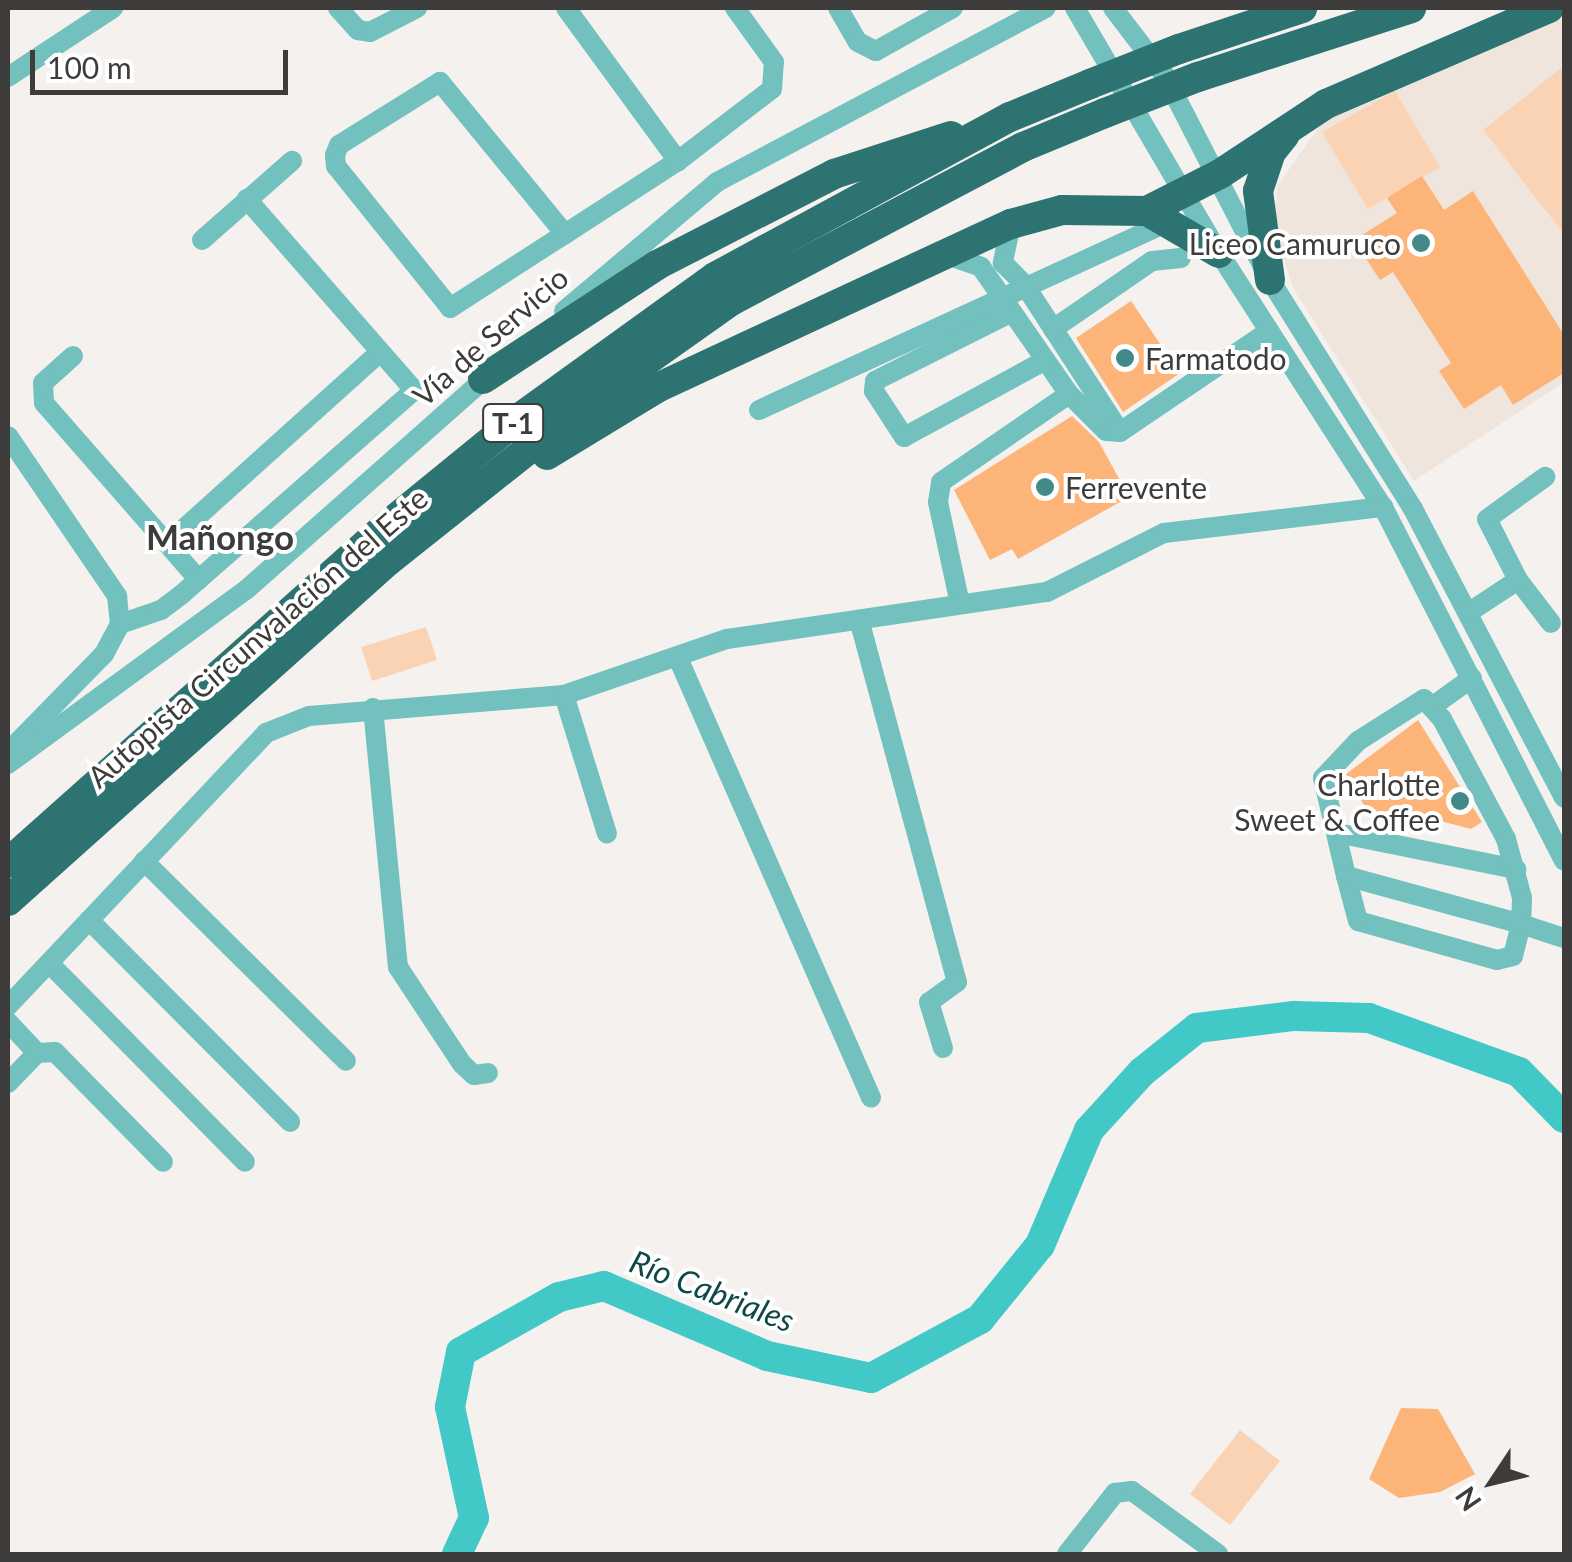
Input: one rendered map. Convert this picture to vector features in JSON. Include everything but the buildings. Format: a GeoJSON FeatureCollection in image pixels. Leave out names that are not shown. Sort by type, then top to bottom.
{"type":"FeatureCollection","features":[{"type":"Feature","properties":{"kind":"highway","name":"Autopista Circunvalación del Este"},"geometry":{"type":"LineString","coordinates":[[8,863],[184,702],[514,422],[715,277],[1010,117],[1179,49],[1302,8]]}},
{"type":"Feature","properties":{"kind":"highway","name":"Autopista Circunvalación del Este"},"geometry":{"type":"LineString","coordinates":[[8,901],[388,561],[447,518],[584,405],[731,302],[1022,147],[1198,77],[1411,8]]}},
{"type":"Feature","properties":{"kind":"highway"},"geometry":{"type":"LineString","coordinates":[[1158,216],[1188,191],[1326,104],[1549,8]]}},
{"type":"Feature","properties":{"kind":"highway"},"geometry":{"type":"LineString","coordinates":[[483,379],[657,265],[834,174],[1010,117]]}},
{"type":"Feature","properties":{"kind":"highway"},"geometry":{"type":"LineString","coordinates":[[1270,280],[1258,191],[1271,152],[1291,127]]}},
{"type":"Feature","properties":{"kind":"highway"},"geometry":{"type":"LineString","coordinates":[[447,518],[657,388],[1011,224],[1062,210],[1158,216],[1219,253]]}},
{"type":"Feature","properties":{"kind":"street"},"geometry":{"type":"LineString","coordinates":[[8,77],[113,8]]}},
{"type":"Feature","properties":{"kind":"street"},"geometry":{"type":"LineString","coordinates":[[338,8],[358,30],[370,32],[417,8]]}},
{"type":"Feature","properties":{"kind":"street"},"geometry":{"type":"LineString","coordinates":[[566,8],[678,161]]}},
{"type":"Feature","properties":{"kind":"street"},"geometry":{"type":"LineString","coordinates":[[565,234],[440,82],[339,145],[336,166],[450,308],[565,234],[678,161],[772,89],[777,75],[735,8]]}},
{"type":"Feature","properties":{"kind":"street"},"geometry":{"type":"LineString","coordinates":[[838,8],[858,42],[876,50],[953,8]]}},
{"type":"Feature","properties":{"kind":"street"},"geometry":{"type":"LineString","coordinates":[[990,39],[1012,8]]}},
{"type":"Feature","properties":{"kind":"street","name":"Vía de Servicio"},"geometry":{"type":"LineString","coordinates":[[8,764],[246,590],[483,379],[717,182],[1046,8]]}},
{"type":"Feature","properties":{"kind":"street"},"geometry":{"type":"LineString","coordinates":[[1075,8],[1188,191],[1219,253],[1383,507],[1558,833],[1564,860]]}},
{"type":"Feature","properties":{"kind":"street"},"geometry":{"type":"LineString","coordinates":[[1113,8],[1164,76],[1220,174],[1270,280],[1412,507],[1564,798]]}},
{"type":"Feature","properties":{"kind":"street"},"geometry":{"type":"LineString","coordinates":[[202,240],[292,160]]}},
{"type":"Feature","properties":{"kind":"street"},"geometry":{"type":"LineString","coordinates":[[120,624],[161,610],[199,580],[414,390],[247,199]]}},
{"type":"Feature","properties":{"kind":"street"},"geometry":{"type":"LineString","coordinates":[[1044,361],[908,439],[873,386],[1005,303],[1024,284],[1158,216]]}},
{"type":"Feature","properties":{"kind":"street"},"geometry":{"type":"LineString","coordinates":[[1011,224],[1003,263],[1024,284],[1120,432]]}},
{"type":"Feature","properties":{"kind":"street"},"geometry":{"type":"LineString","coordinates":[[941,254],[972,259],[1069,394],[1096,425],[1120,432]]}},
{"type":"Feature","properties":{"kind":"street"},"geometry":{"type":"LineString","coordinates":[[1053,330],[1152,262],[1182,258]]}},
{"type":"Feature","properties":{"kind":"street"},"geometry":{"type":"LineString","coordinates":[[758,410],[890,344],[1005,303]]}},
{"type":"Feature","properties":{"kind":"street"},"geometry":{"type":"LineString","coordinates":[[1120,432],[1269,331]]}},
{"type":"Feature","properties":{"kind":"street"},"geometry":{"type":"LineString","coordinates":[[890,344],[903,365]]}},
{"type":"Feature","properties":{"kind":"street"},"geometry":{"type":"LineString","coordinates":[[168,544],[380,352]]}},
{"type":"Feature","properties":{"kind":"street"},"geometry":{"type":"LineString","coordinates":[[73,356],[43,383],[44,403],[199,580]]}},
{"type":"Feature","properties":{"kind":"street"},"geometry":{"type":"LineString","coordinates":[[960,604],[938,502],[941,482],[1069,394]]}},
{"type":"Feature","properties":{"kind":"street"},"geometry":{"type":"LineString","coordinates":[[8,752],[104,654],[120,624],[116,596],[9,440]]}},
{"type":"Feature","properties":{"kind":"street"},"geometry":{"type":"LineString","coordinates":[[1545,477],[1486,519],[1518,580],[1551,624]]}},
{"type":"Feature","properties":{"kind":"street"},"geometry":{"type":"LineString","coordinates":[[8,1006],[266,733],[310,716],[564,694],[727,639],[1047,592],[1164,533],[1383,507]]}},
{"type":"Feature","properties":{"kind":"street"},"geometry":{"type":"LineString","coordinates":[[1468,614],[1518,580]]}},
{"type":"Feature","properties":{"kind":"street"},"geometry":{"type":"LineString","coordinates":[[860,622],[957,982],[928,1002],[943,1048]]}},
{"type":"Feature","properties":{"kind":"street"},"geometry":{"type":"LineString","coordinates":[[678,658],[871,1096]]}},
{"type":"Feature","properties":{"kind":"street"},"geometry":{"type":"LineString","coordinates":[[1434,706],[1472,678]]}},
{"type":"Feature","properties":{"kind":"street"},"geometry":{"type":"LineString","coordinates":[[564,694],[607,834]]}},
{"type":"Feature","properties":{"kind":"street"},"geometry":{"type":"LineString","coordinates":[[1424,699],[1434,706],[1488,800],[1516,869],[1521,924],[1506,961],[1364,928],[1336,833],[1322,786],[1328,768],[1411,702],[1424,699]]}},
{"type":"Feature","properties":{"kind":"street"},"geometry":{"type":"LineString","coordinates":[[373,708],[398,967],[462,1064],[474,1075],[488,1072]]}},
{"type":"Feature","properties":{"kind":"street"},"geometry":{"type":"LineString","coordinates":[[1336,833],[1516,869]]}},
{"type":"Feature","properties":{"kind":"street"},"geometry":{"type":"LineString","coordinates":[[144,861],[346,1061]]}},
{"type":"Feature","properties":{"kind":"street"},"geometry":{"type":"LineString","coordinates":[[1346,876],[1564,938]]}},
{"type":"Feature","properties":{"kind":"street"},"geometry":{"type":"LineString","coordinates":[[89,920],[290,1122]]}},
{"type":"Feature","properties":{"kind":"street"},"geometry":{"type":"LineString","coordinates":[[49,963],[245,1162]]}},
{"type":"Feature","properties":{"kind":"street"},"geometry":{"type":"LineString","coordinates":[[8,1022],[36,1053]]}},
{"type":"Feature","properties":{"kind":"street"},"geometry":{"type":"LineString","coordinates":[[8,1083],[36,1053],[54,1052],[164,1162]]}},
{"type":"Feature","properties":{"kind":"street"},"geometry":{"type":"LineString","coordinates":[[1067,1554],[1115,1493],[1132,1491],[1218,1554]]}},
{"type":"Feature","properties":{"kind":"shaded area","name":"Liceo Camuruco"},"geometry":{"type":"Polygon","coordinates":[[[1564,17],[1564,382],[1414,481],[1293,288],[1274,227],[1277,186],[1327,116],[1564,17]]]}},
{"type":"Feature","properties":{"kind":"shaded area"},"geometry":{"type":"Polygon","coordinates":[[[1564,66],[1564,234],[1483,130],[1564,66]]]}},
{"type":"Feature","properties":{"kind":"shaded area"},"geometry":{"type":"Polygon","coordinates":[[[1395,91],[1440,167],[1368,209],[1322,132],[1395,91]]]}},
{"type":"Feature","properties":{"kind":"shaded area"},"geometry":{"type":"Polygon","coordinates":[[[426,627],[437,660],[372,681],[361,647],[426,627]]]}},
{"type":"Feature","properties":{"kind":"shaded area"},"geometry":{"type":"Polygon","coordinates":[[[1240,1430],[1280,1461],[1230,1525],[1190,1494],[1240,1430]]]}},
{"type":"Feature","properties":{"kind":"waterway","name":"Río Cabriales"},"geometry":{"type":"LineString","coordinates":[[457,1554],[474,1518],[450,1407],[461,1352],[559,1297],[604,1286],[767,1356],[871,1378],[980,1319],[1040,1245],[1089,1130],[1142,1072],[1197,1028],[1294,1016],[1369,1018],[1519,1072],[1564,1118]]}},
{"type":"Feature","properties":{"kind":"place","name":"Liceo Camuruco"},"geometry":{"type":"Point","coordinates":[1421,243]}},
{"type":"Feature","properties":{"kind":"place","name":"Farmatodo"},"geometry":{"type":"Point","coordinates":[1125,358]}},
{"type":"Feature","properties":{"kind":"place","name":"Ferrevente"},"geometry":{"type":"Point","coordinates":[1045,487]}},
{"type":"Feature","properties":{"kind":"place","name":"Charlotte Sweet & Coffee"},"geometry":{"type":"Point","coordinates":[1460,801]}},
{"type":"Feature","properties":{"kind":"district","name":"Mañongo"},"geometry":{"type":"Point","coordinates":[220,536]}}]}
